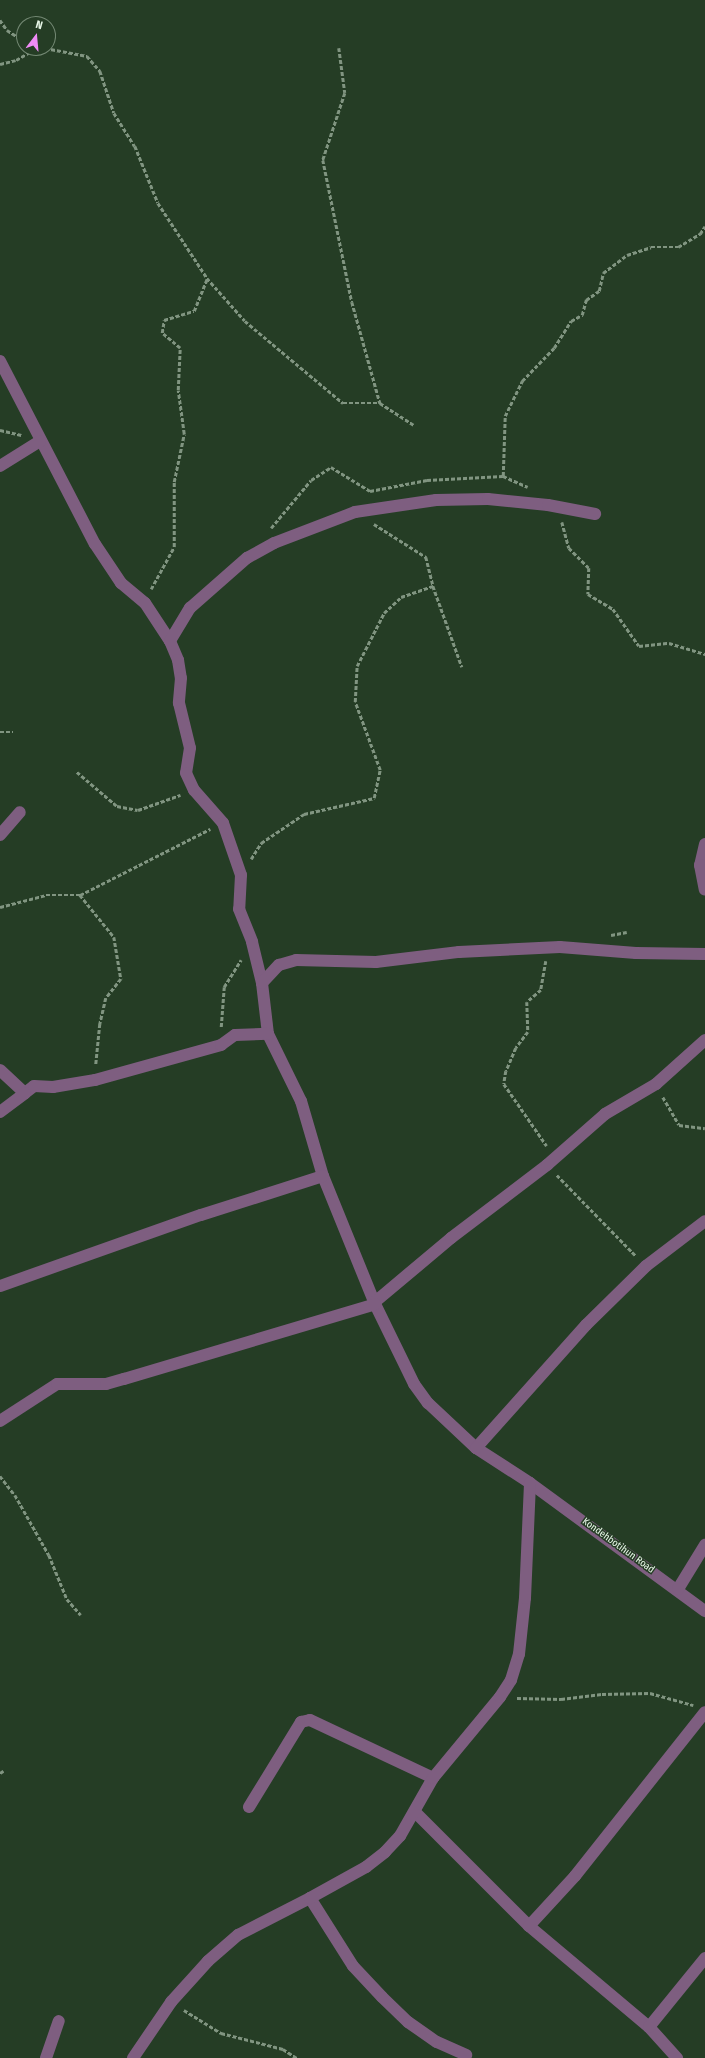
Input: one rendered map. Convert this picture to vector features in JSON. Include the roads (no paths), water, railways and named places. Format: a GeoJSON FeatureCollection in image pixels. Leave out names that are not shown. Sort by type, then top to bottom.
{"type":"FeatureCollection","features":[{"type":"Feature","properties":{"kind":"street"},"geometry":{"type":"LineString","coordinates":[[0,361],[40,441],[96,544],[121,583],[145,603],[170,641],[190,608],[247,558],[274,544],[355,512],[436,500],[488,499],[548,505],[595,514]]}},
{"type":"Feature","properties":{"kind":"street"},"geometry":{"type":"LineString","coordinates":[[0,466],[40,441]]}},
{"type":"Feature","properties":{"kind":"street","name":"Kondehbotihun Road"},"geometry":{"type":"LineString","coordinates":[[170,641],[178,660],[181,678],[179,702],[190,748],[186,773],[194,790],[223,823],[241,875],[239,909],[252,942],[262,983],[268,1034],[301,1101],[323,1176],[376,1302],[414,1384],[428,1403],[476,1448],[530,1483],[678,1589],[705,1611]]}},
{"type":"Feature","properties":{"kind":"street"},"geometry":{"type":"LineString","coordinates":[[0,835],[20,812]]}},
{"type":"Feature","properties":{"kind":"street"},"geometry":{"type":"LineString","coordinates":[[705,844],[700,865],[705,890]]}},
{"type":"Feature","properties":{"kind":"street"},"geometry":{"type":"LineString","coordinates":[[262,983],[279,965],[296,960],[376,962],[459,952],[549,948],[636,953],[705,954]]}},
{"type":"Feature","properties":{"kind":"street"},"geometry":{"type":"LineString","coordinates":[[0,1112],[34,1086],[53,1086],[95,1080],[221,1045],[235,1035],[268,1034]]}},
{"type":"Feature","properties":{"kind":"street"},"geometry":{"type":"LineString","coordinates":[[0,1421],[57,1384],[106,1384],[376,1302],[450,1238],[551,1161],[605,1114],[656,1084],[705,1040]]}},
{"type":"Feature","properties":{"kind":"street"},"geometry":{"type":"LineString","coordinates":[[0,1070],[25,1093]]}},
{"type":"Feature","properties":{"kind":"street"},"geometry":{"type":"LineString","coordinates":[[0,1286],[201,1215],[323,1176]]}},
{"type":"Feature","properties":{"kind":"street"},"geometry":{"type":"LineString","coordinates":[[476,1448],[550,1364],[646,1266],[705,1221]]}},
{"type":"Feature","properties":{"kind":"street"},"geometry":{"type":"LineString","coordinates":[[133,2058],[171,2002],[208,1960],[238,1935],[366,1867],[385,1852],[415,1812],[433,1778],[500,1697],[511,1680],[519,1654],[525,1598],[530,1483]]}},
{"type":"Feature","properties":{"kind":"street"},"geometry":{"type":"LineString","coordinates":[[678,1589],[705,1545]]}},
{"type":"Feature","properties":{"kind":"street"},"geometry":{"type":"LineString","coordinates":[[529,1926],[595,1852],[702,1709]]}},
{"type":"Feature","properties":{"kind":"street"},"geometry":{"type":"LineString","coordinates":[[249,1807],[301,1722],[310,1720],[433,1778]]}},
{"type":"Feature","properties":{"kind":"street"},"geometry":{"type":"LineString","coordinates":[[415,1812],[529,1926],[649,2027],[677,2058]]}},
{"type":"Feature","properties":{"kind":"street"},"geometry":{"type":"LineString","coordinates":[[310,1898],[353,1966],[382,1997],[414,2026],[437,2042],[466,2055]]}},
{"type":"Feature","properties":{"kind":"street"},"geometry":{"type":"LineString","coordinates":[[649,2027],[705,1958]]}},
{"type":"Feature","properties":{"kind":"street"},"geometry":{"type":"LineString","coordinates":[[46,2058],[59,2021]]}}]}
